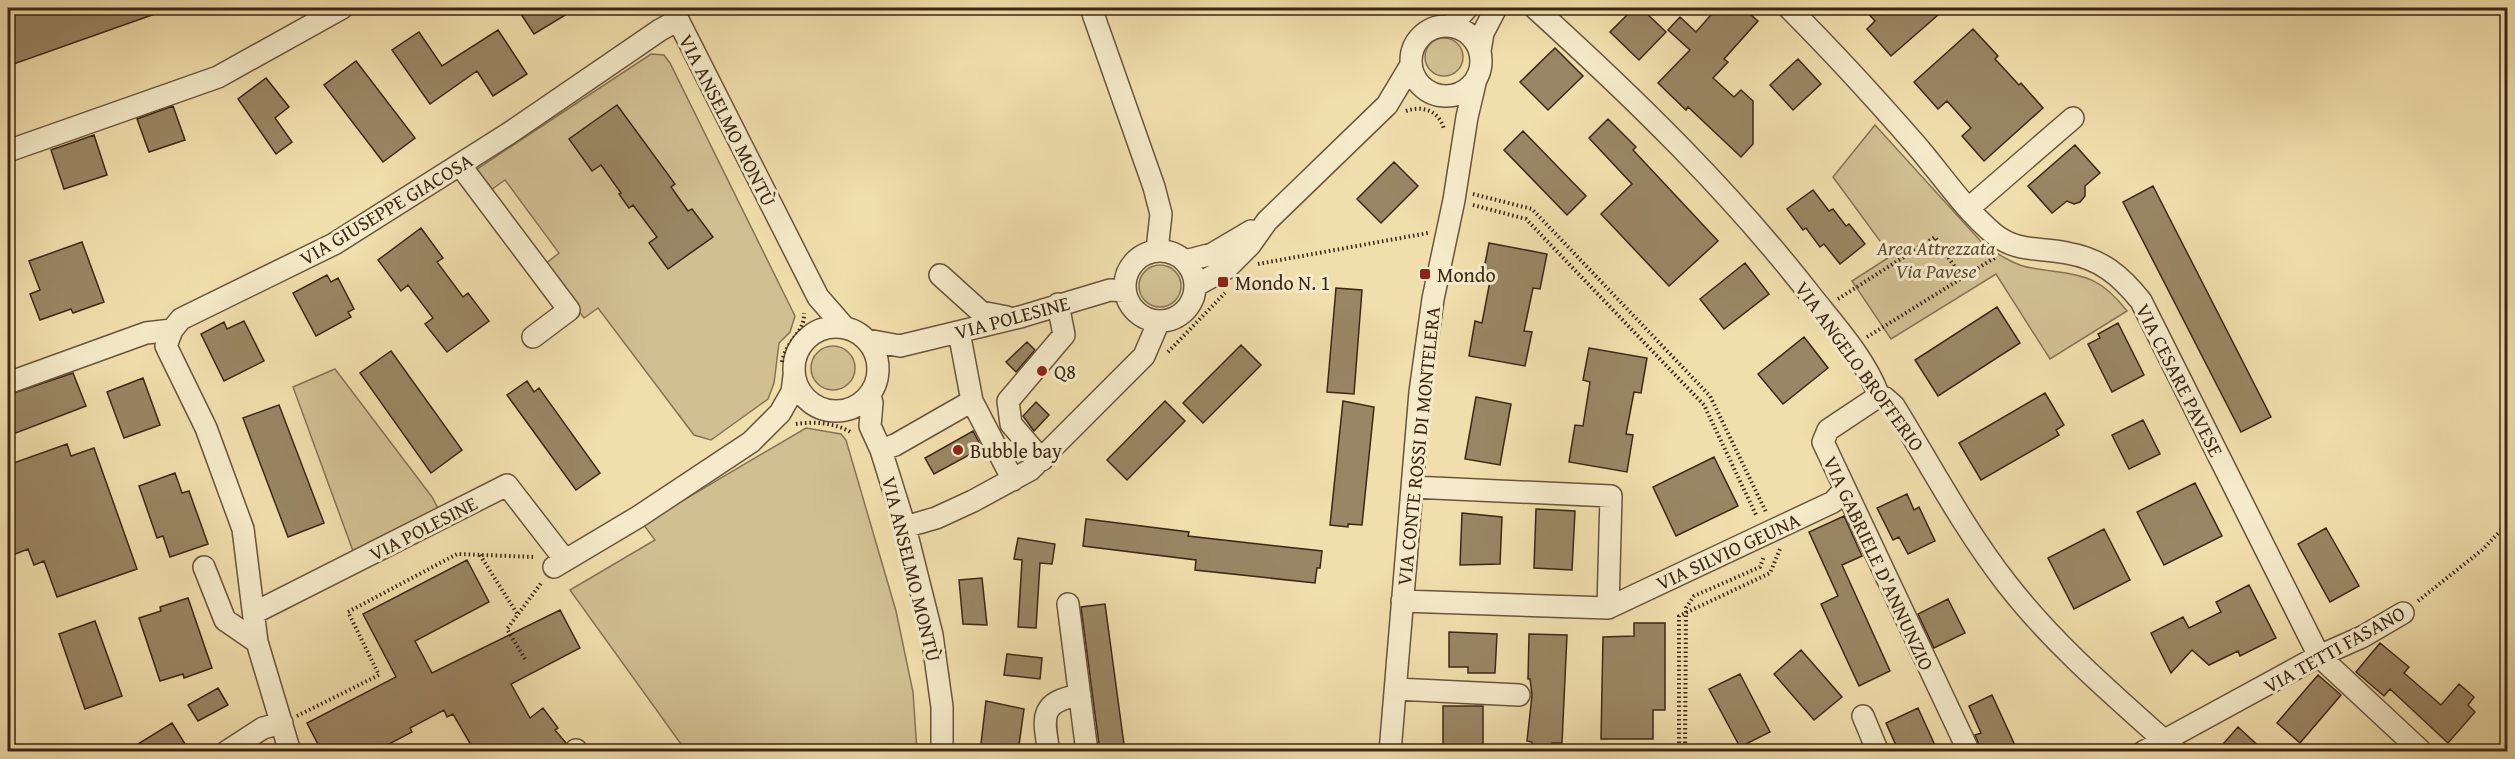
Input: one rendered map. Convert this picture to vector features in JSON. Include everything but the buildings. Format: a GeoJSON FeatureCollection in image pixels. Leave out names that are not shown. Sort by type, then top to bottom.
{"type":"FeatureCollection","features":[{"type":"Feature","properties":{"kind":"street"},"geometry":{"type":"LineString","coordinates":[[8,151],[218,76],[342,8]]}},
{"type":"Feature","properties":{"kind":"street"},"geometry":{"type":"LineString","coordinates":[[1091,8],[1154,187],[1161,214],[1157,250]]}},
{"type":"Feature","properties":{"kind":"street"},"geometry":{"type":"LineString","coordinates":[[1450,26],[1467,8]]}},
{"type":"Feature","properties":{"kind":"street"},"geometry":{"type":"LineString","coordinates":[[1185,261],[1212,254],[1267,221],[1395,109],[1433,93],[1447,95],[1468,88],[1476,79],[1481,61],[1483,33],[1496,8]]}},
{"type":"Feature","properties":{"kind":"street","name":"VIA ANGELO BROFFERIO"},"geometry":{"type":"LineString","coordinates":[[1535,8],[1627,91],[1732,199],[1776,250],[1851,347],[1879,396],[1894,406],[1965,524],[2007,584],[2067,654],[2170,746]]}},
{"type":"Feature","properties":{"kind":"street","name":"VIA CESARE PAVESE"},"geometry":{"type":"LineString","coordinates":[[1789,8],[1861,82],[1969,208],[1994,233],[2013,246],[2067,253],[2096,261],[2123,278],[2141,301],[2319,656]]}},
{"type":"Feature","properties":{"kind":"street","name":"VIA GIUSEPPE GIACOSA"},"geometry":{"type":"LineString","coordinates":[[8,383],[146,333],[172,330],[181,319],[334,244],[460,165],[660,30],[675,14]]}},
{"type":"Feature","properties":{"kind":"street","name":"VIA ANSELMO MONTÙ"},"geometry":{"type":"LineString","coordinates":[[675,14],[809,301],[845,327]]}},
{"type":"Feature","properties":{"kind":"street"},"geometry":{"type":"LineString","coordinates":[[1395,109],[1411,64],[1414,48],[1420,38],[1439,26],[1450,26],[1469,34],[1480,51]]}},
{"type":"Feature","properties":{"kind":"street"},"geometry":{"type":"LineString","coordinates":[[1411,64],[1417,80],[1449,109],[1454,137]]}},
{"type":"Feature","properties":{"kind":"street","name":"VIA CONTE ROSSI DI MONTELERA"},"geometry":{"type":"LineString","coordinates":[[1390,752],[1422,380],[1433,298],[1454,200],[1454,137],[1476,79]]}},
{"type":"Feature","properties":{"kind":"street"},"geometry":{"type":"LineString","coordinates":[[1969,208],[2073,118]]}},
{"type":"Feature","properties":{"kind":"street"},"geometry":{"type":"LineString","coordinates":[[460,165],[569,310],[533,337]]}},
{"type":"Feature","properties":{"kind":"street"},"geometry":{"type":"LineString","coordinates":[[1195,286],[1227,268],[1251,244],[1267,221]]}},
{"type":"Feature","properties":{"kind":"street"},"geometry":{"type":"LineString","coordinates":[[1157,250],[1177,255],[1185,261],[1194,277],[1195,286],[1193,297],[1180,315],[1170,320],[1158,321],[1140,315],[1127,300],[1125,291],[1125,279],[1136,259],[1157,250]]}},
{"type":"Feature","properties":{"kind":"street"},"geometry":{"type":"LineString","coordinates":[[940,275],[981,312],[1020,318]]}},
{"type":"Feature","properties":{"kind":"street","name":"VIA POLESINE"},"geometry":{"type":"LineString","coordinates":[[867,340],[900,346],[1020,318],[1058,304],[1110,290],[1125,291]]}},
{"type":"Feature","properties":{"kind":"street"},"geometry":{"type":"LineString","coordinates":[[809,301],[818,320],[813,334]]}},
{"type":"Feature","properties":{"kind":"street"},"geometry":{"type":"LineString","coordinates":[[1042,460],[1011,424],[1008,401],[1064,335],[1058,304]]}},
{"type":"Feature","properties":{"kind":"street"},"geometry":{"type":"LineString","coordinates":[[905,527],[936,518],[1013,480],[1042,460],[1144,356],[1158,321]]}},
{"type":"Feature","properties":{"kind":"street"},"geometry":{"type":"LineString","coordinates":[[787,418],[792,392],[788,371],[800,348],[813,334],[822,329],[845,327],[867,340],[876,355],[879,375],[870,395],[853,409],[842,412]]}},
{"type":"Feature","properties":{"kind":"street"},"geometry":{"type":"LineString","coordinates":[[172,330],[166,346],[206,428],[243,529],[257,642],[290,752]]}},
{"type":"Feature","properties":{"kind":"street"},"geometry":{"type":"LineString","coordinates":[[959,332],[972,400],[1013,480]]}},
{"type":"Feature","properties":{"kind":"street","name":"VIA POLESINE"},"geometry":{"type":"LineString","coordinates":[[878,363],[900,346]]}},
{"type":"Feature","properties":{"kind":"street"},"geometry":{"type":"LineString","coordinates":[[788,371],[804,397],[813,405],[832,412],[855,415],[862,430]]}},
{"type":"Feature","properties":{"kind":"street","name":"VIA ANSELMO MONTÙ"},"geometry":{"type":"LineString","coordinates":[[870,395],[872,403],[862,430],[880,450],[905,527],[932,635],[942,707],[942,752]]}},
{"type":"Feature","properties":{"kind":"street","name":"VIA GABRIELE D'ANNUNZIO"},"geometry":{"type":"LineString","coordinates":[[1879,396],[1828,430],[1823,442],[1969,752]]}},
{"type":"Feature","properties":{"kind":"street"},"geometry":{"type":"LineString","coordinates":[[880,450],[895,445],[972,400]]}},
{"type":"Feature","properties":{"kind":"street"},"geometry":{"type":"LineString","coordinates":[[556,567],[638,517],[787,418],[813,405]]}},
{"type":"Feature","properties":{"kind":"street","name":"VIA POLESINE"},"geometry":{"type":"LineString","coordinates":[[254,613],[507,485],[551,543],[556,567]]}},
{"type":"Feature","properties":{"kind":"street"},"geometry":{"type":"LineString","coordinates":[[1412,487],[1611,496],[1608,608]]}},
{"type":"Feature","properties":{"kind":"street","name":"VIA SILVIO GEUNA"},"geometry":{"type":"LineString","coordinates":[[1402,601],[1608,608],[1833,502],[1844,490]]}},
{"type":"Feature","properties":{"kind":"street"},"geometry":{"type":"LineString","coordinates":[[204,567],[225,620],[257,642]]}},
{"type":"Feature","properties":{"kind":"street"},"geometry":{"type":"LineString","coordinates":[[1068,603],[1087,752]]}},
{"type":"Feature","properties":{"kind":"street","name":"VIA TETTI FASANO"},"geometry":{"type":"LineString","coordinates":[[2143,752],[2170,746],[2319,656],[2362,637],[2403,613]]}},
{"type":"Feature","properties":{"kind":"street"},"geometry":{"type":"LineString","coordinates":[[2319,656],[2422,752]]}},
{"type":"Feature","properties":{"kind":"street"},"geometry":{"type":"LineString","coordinates":[[1396,689],[1519,695]]}},
{"type":"Feature","properties":{"kind":"street"},"geometry":{"type":"LineString","coordinates":[[1049,752],[1044,724],[1045,713],[1056,701],[1080,695]]}},
{"type":"Feature","properties":{"kind":"street"},"geometry":{"type":"LineString","coordinates":[[1863,716],[1878,752]]}},
{"type":"Feature","properties":{"kind":"street"},"geometry":{"type":"LineString","coordinates":[[226,752],[263,728],[282,723]]}},
{"type":"Feature","properties":{"kind":"path"},"geometry":{"type":"LineString","coordinates":[[1395,109],[1430,110],[1441,119],[1454,137]]}},
{"type":"Feature","properties":{"kind":"path"},"geometry":{"type":"LineString","coordinates":[[1470,193],[1532,209],[1710,396],[1771,521]]}},
{"type":"Feature","properties":{"kind":"path"},"geometry":{"type":"LineString","coordinates":[[1465,203],[1526,219],[1704,405],[1761,526]]}},
{"type":"Feature","properties":{"kind":"path"},"geometry":{"type":"LineString","coordinates":[[1263,254],[1254,263],[1446,231]]}},
{"type":"Feature","properties":{"kind":"path"},"geometry":{"type":"LineString","coordinates":[[1822,309],[1935,237],[1962,278]]}},
{"type":"Feature","properties":{"kind":"path"},"geometry":{"type":"LineString","coordinates":[[1851,347],[2013,246]]}},
{"type":"Feature","properties":{"kind":"path"},"geometry":{"type":"LineString","coordinates":[[1165,355],[1230,288]]}},
{"type":"Feature","properties":{"kind":"path"},"geometry":{"type":"LineString","coordinates":[[788,371],[785,349],[802,328],[809,301]]}},
{"type":"Feature","properties":{"kind":"path"},"geometry":{"type":"LineString","coordinates":[[787,418],[862,430]]}},
{"type":"Feature","properties":{"kind":"path","name":"VIA TETTI FASANO"},"geometry":{"type":"LineString","coordinates":[[2403,613],[2482,550],[2508,523]]}},
{"type":"Feature","properties":{"kind":"path"},"geometry":{"type":"LineString","coordinates":[[1678,752],[1678,616],[1770,573],[1781,542]]}},
{"type":"Feature","properties":{"kind":"path"},"geometry":{"type":"LineString","coordinates":[[1685,752],[1686,608],[1694,596],[1760,567],[1766,552]]}},
{"type":"Feature","properties":{"kind":"path"},"geometry":{"type":"LineString","coordinates":[[282,723],[379,675],[348,612],[457,554],[534,555],[556,567],[507,629],[525,659]]}},
{"type":"Feature","properties":{"kind":"path"},"geometry":{"type":"LineString","coordinates":[[480,554],[518,615]]}},
{"type":"Feature","properties":{"kind":"green space"},"geometry":{"type":"Polygon","coordinates":[[[1444,38],[1458,43],[1463,57],[1458,71],[1444,76],[1430,71],[1425,57],[1430,43],[1444,38]]]}},
{"type":"Feature","properties":{"kind":"green space"},"geometry":{"type":"Polygon","coordinates":[[[651,54],[664,55],[670,63],[795,316],[790,332],[779,343],[774,383],[768,399],[711,440],[694,435],[598,308],[584,318],[544,265],[559,253],[505,180],[491,190],[477,169],[651,54]]]}},
{"type":"Feature","properties":{"kind":"green space","name":"Area Attrezzata Via Pavese"},"geometry":{"type":"Polygon","coordinates":[[[1875,125],[1985,246],[2020,265],[2085,277],[2106,289],[2127,311],[2050,359],[1996,274],[1891,339],[1852,281],[1891,256],[1833,177],[1875,125]]]}},
{"type":"Feature","properties":{"kind":"green space"},"geometry":{"type":"Polygon","coordinates":[[[1160,265],[1175,271],[1181,286],[1175,301],[1160,307],[1145,301],[1139,286],[1145,271],[1160,265]]]}},
{"type":"Feature","properties":{"kind":"green space"},"geometry":{"type":"Polygon","coordinates":[[[833,346],[848,353],[855,368],[848,383],[833,390],[818,383],[811,368],[818,353],[833,346]]]}},
{"type":"Feature","properties":{"kind":"green space"},"geometry":{"type":"Polygon","coordinates":[[[335,369],[432,497],[443,518],[357,562],[293,387],[335,369]]]}},
{"type":"Feature","properties":{"kind":"green space"},"geometry":{"type":"Polygon","coordinates":[[[806,428],[841,434],[846,440],[896,611],[913,692],[917,751],[686,751],[570,590],[655,540],[643,524],[806,428]]]}},
{"type":"Feature","properties":{"kind":"place","name":"Mondo"},"geometry":{"type":"Point","coordinates":[1425,274]}},
{"type":"Feature","properties":{"kind":"place","name":"Mondo N. 1"},"geometry":{"type":"Point","coordinates":[1223,282]}},
{"type":"Feature","properties":{"kind":"place","name":"Q8"},"geometry":{"type":"Point","coordinates":[1042,371]}},
{"type":"Feature","properties":{"kind":"place","name":"Bubble bay"},"geometry":{"type":"Point","coordinates":[958,450]}}]}
